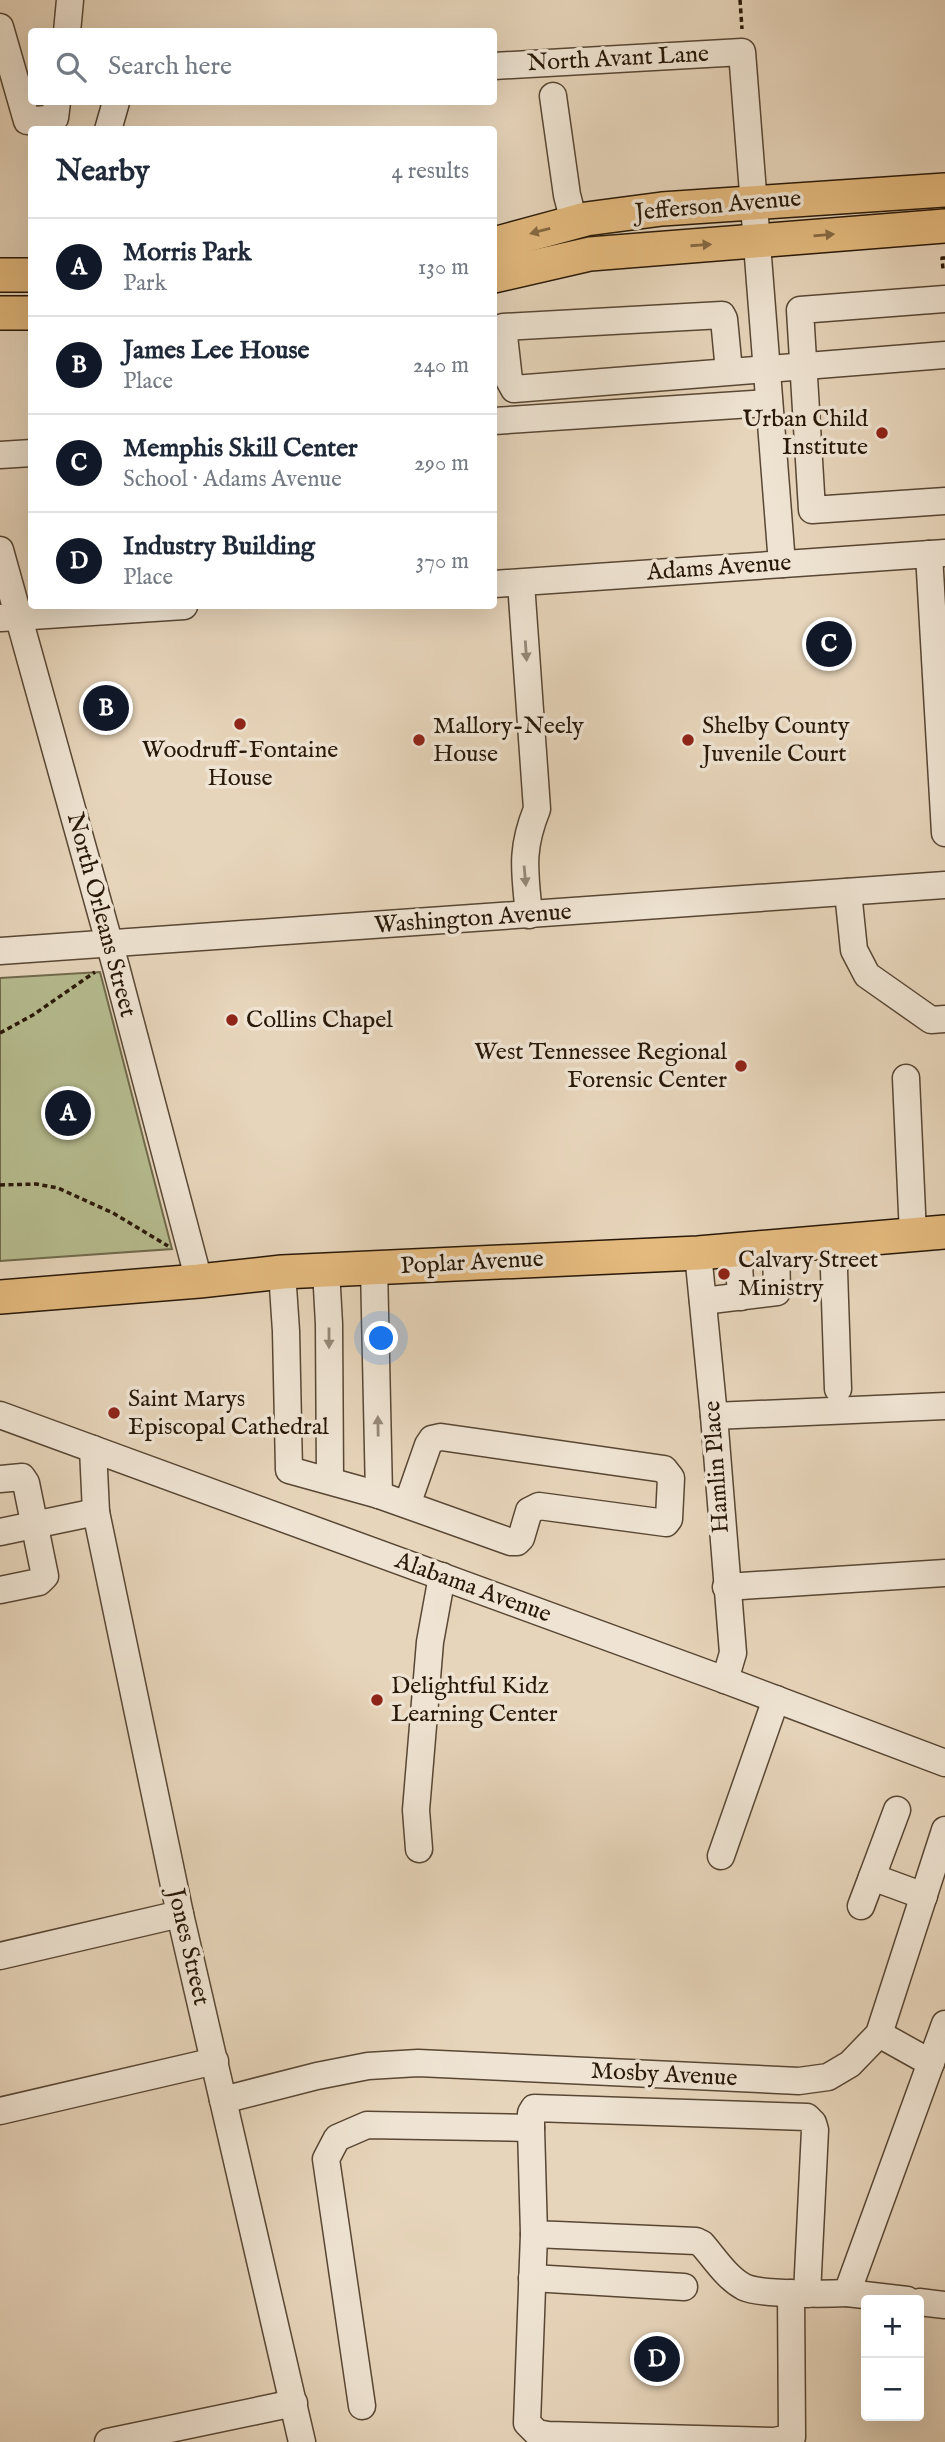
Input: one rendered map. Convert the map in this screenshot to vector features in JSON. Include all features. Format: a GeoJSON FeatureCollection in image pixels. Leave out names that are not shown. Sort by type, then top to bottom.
{"type":"FeatureCollection","features":[{"type":"Feature","properties":{"kind":"main road","name":"Jefferson Avenue"},"geometry":{"type":"LineString","coordinates":[[497,243],[574,222],[662,209],[945,190]]}},
{"type":"Feature","properties":{"kind":"main road","name":"Jefferson Avenue"},"geometry":{"type":"LineString","coordinates":[[497,275],[590,254],[945,226]]}},
{"type":"Feature","properties":{"kind":"main road"},"geometry":{"type":"LineString","coordinates":[[0,275],[28,275]]}},
{"type":"Feature","properties":{"kind":"main road"},"geometry":{"type":"LineString","coordinates":[[0,313],[28,313]]}},
{"type":"Feature","properties":{"kind":"main road","name":"Poplar Avenue"},"geometry":{"type":"LineString","coordinates":[[0,1297],[196,1269],[282,1272],[698,1253],[929,1233]]}},
{"type":"Feature","properties":{"kind":"street"},"geometry":{"type":"LineString","coordinates":[[67,28],[70,0]]}},
{"type":"Feature","properties":{"kind":"street"},"geometry":{"type":"LineString","coordinates":[[0,27],[27,121],[55,118],[57,105]]}},
{"type":"Feature","properties":{"kind":"street"},"geometry":{"type":"LineString","coordinates":[[742,52],[782,564]]}},
{"type":"Feature","properties":{"kind":"street","name":"North Avant Lane"},"geometry":{"type":"LineString","coordinates":[[497,66],[742,52]]}},
{"type":"Feature","properties":{"kind":"street"},"geometry":{"type":"LineString","coordinates":[[553,96],[567,195],[574,222]]}},
{"type":"Feature","properties":{"kind":"street"},"geometry":{"type":"LineString","coordinates":[[109,126],[115,105]]}},
{"type":"Feature","properties":{"kind":"street"},"geometry":{"type":"LineString","coordinates":[[945,299],[800,310],[812,510],[945,501]]}},
{"type":"Feature","properties":{"kind":"street"},"geometry":{"type":"LineString","coordinates":[[729,371],[722,315],[503,327],[509,380],[514,388],[945,355]]}},
{"type":"Feature","properties":{"kind":"street"},"geometry":{"type":"LineString","coordinates":[[497,421],[769,403]]}},
{"type":"Feature","properties":{"kind":"street"},"geometry":{"type":"LineString","coordinates":[[0,455],[28,453]]}},
{"type":"Feature","properties":{"kind":"street","name":"North Orleans Street"},"geometry":{"type":"LineString","coordinates":[[0,550],[9,618],[113,956],[196,1269]]}},
{"type":"Feature","properties":{"kind":"street"},"geometry":{"type":"LineString","coordinates":[[937,553],[945,833]]}},
{"type":"Feature","properties":{"kind":"street","name":"Adams Avenue"},"geometry":{"type":"LineString","coordinates":[[497,584],[937,553]]}},
{"type":"Feature","properties":{"kind":"street"},"geometry":{"type":"LineString","coordinates":[[521,583],[537,809],[527,834],[524,861],[529,915]]}},
{"type":"Feature","properties":{"kind":"street"},"geometry":{"type":"LineString","coordinates":[[9,618],[140,609]]}},
{"type":"Feature","properties":{"kind":"street","name":"Washington Avenue"},"geometry":{"type":"LineString","coordinates":[[0,951],[113,956],[529,915],[945,885]]}},
{"type":"Feature","properties":{"kind":"street"},"geometry":{"type":"LineString","coordinates":[[848,892],[854,950],[867,975],[930,1020],[945,1019]]}},
{"type":"Feature","properties":{"kind":"street"},"geometry":{"type":"LineString","coordinates":[[906,1078],[929,1233]]}},
{"type":"Feature","properties":{"kind":"street"},"geometry":{"type":"LineString","coordinates":[[833,1241],[838,1389]]}},
{"type":"Feature","properties":{"kind":"street"},"geometry":{"type":"LineString","coordinates":[[703,1301],[777,1292],[776,1246]]}},
{"type":"Feature","properties":{"kind":"street"},"geometry":{"type":"LineString","coordinates":[[738,1249],[741,1297]]}},
{"type":"Feature","properties":{"kind":"street","name":"Hamlin Place"},"geometry":{"type":"LineString","coordinates":[[698,1253],[733,1653],[725,1680]]}},
{"type":"Feature","properties":{"kind":"street"},"geometry":{"type":"LineString","coordinates":[[374,1268],[379,1495]]}},
{"type":"Feature","properties":{"kind":"street"},"geometry":{"type":"LineString","coordinates":[[326,1270],[330,1480]]}},
{"type":"Feature","properties":{"kind":"street"},"geometry":{"type":"LineString","coordinates":[[282,1272],[289,1470],[379,1495],[408,1505],[517,1542],[521,1538],[529,1511],[539,1506],[666,1523],[669,1519],[671,1478],[664,1469],[441,1437],[432,1439],[428,1445],[408,1505]]}},
{"type":"Feature","properties":{"kind":"street"},"geometry":{"type":"LineString","coordinates":[[714,1416],[945,1406]]}},
{"type":"Feature","properties":{"kind":"street","name":"Alabama Avenue"},"geometry":{"type":"LineString","coordinates":[[0,1415],[945,1763]]}},
{"type":"Feature","properties":{"kind":"street","name":"Jones Street"},"geometry":{"type":"LineString","coordinates":[[93,1449],[96,1512],[180,1913],[302,2442]]}},
{"type":"Feature","properties":{"kind":"street"},"geometry":{"type":"LineString","coordinates":[[0,1479],[22,1477],[26,1483],[45,1576],[43,1580],[0,1590]]}},
{"type":"Feature","properties":{"kind":"street"},"geometry":{"type":"LineString","coordinates":[[0,1532],[96,1512]]}},
{"type":"Feature","properties":{"kind":"street"},"geometry":{"type":"LineString","coordinates":[[726,1587],[945,1573]]}},
{"type":"Feature","properties":{"kind":"street"},"geometry":{"type":"LineString","coordinates":[[419,1849],[416,1810],[430,1642],[442,1576]]}},
{"type":"Feature","properties":{"kind":"street"},"geometry":{"type":"LineString","coordinates":[[721,1856],[776,1699]]}},
{"type":"Feature","properties":{"kind":"street"},"geometry":{"type":"LineString","coordinates":[[861,1906],[897,1810]]}},
{"type":"Feature","properties":{"kind":"street","name":"Mosby Avenue"},"geometry":{"type":"LineString","coordinates":[[223,2100],[368,2066],[418,2063],[799,2081],[828,2077],[850,2064],[878,2034],[945,1829]]}},
{"type":"Feature","properties":{"kind":"street"},"geometry":{"type":"LineString","coordinates":[[872,1877],[923,1896]]}},
{"type":"Feature","properties":{"kind":"street"},"geometry":{"type":"LineString","coordinates":[[1,1952],[180,1913]]}},
{"type":"Feature","properties":{"kind":"street"},"geometry":{"type":"LineString","coordinates":[[848,2293],[945,2024]]}},
{"type":"Feature","properties":{"kind":"street"},"geometry":{"type":"LineString","coordinates":[[878,2034],[931,2063]]}},
{"type":"Feature","properties":{"kind":"street"},"geometry":{"type":"LineString","coordinates":[[0,2111],[215,2061]]}},
{"type":"Feature","properties":{"kind":"street"},"geometry":{"type":"LineString","coordinates":[[534,2108],[807,2117],[815,2130],[799,2293],[792,2437],[775,2441],[537,2433],[527,2423],[534,2234],[531,2128],[531,2113],[534,2108]]}},
{"type":"Feature","properties":{"kind":"street"},"geometry":{"type":"LineString","coordinates":[[362,2406],[326,2159],[337,2138],[367,2124],[531,2128]]}},
{"type":"Feature","properties":{"kind":"street"},"geometry":{"type":"LineString","coordinates":[[534,2234],[696,2241],[702,2244],[731,2278],[747,2289],[865,2295]]}},
{"type":"Feature","properties":{"kind":"street"},"geometry":{"type":"LineString","coordinates":[[532,2278],[684,2287]]}},
{"type":"Feature","properties":{"kind":"street"},"geometry":{"type":"LineString","coordinates":[[924,2303],[945,2305]]}},
{"type":"Feature","properties":{"kind":"street"},"geometry":{"type":"LineString","coordinates":[[108,2442],[294,2403]]}},
{"type":"Feature","properties":{"kind":"path"},"geometry":{"type":"LineString","coordinates":[[740,0],[742,52]]}},
{"type":"Feature","properties":{"kind":"path"},"geometry":{"type":"LineString","coordinates":[[945,258],[942,258],[945,269]]}},
{"type":"Feature","properties":{"kind":"path"},"geometry":{"type":"LineString","coordinates":[[0,1033],[33,1015],[113,956]]}},
{"type":"Feature","properties":{"kind":"path"},"geometry":{"type":"LineString","coordinates":[[0,1185],[36,1184],[58,1188],[113,1213],[196,1269]]}},
{"type":"Feature","properties":{"kind":"green space"},"geometry":{"type":"Polygon","coordinates":[[[100,972],[172,1249],[0,1261],[0,978],[100,972]]]}},
{"type":"Feature","properties":{"kind":"place","name":"Urban Child Institute"},"geometry":{"type":"Point","coordinates":[882,433]}},
{"type":"Feature","properties":{"kind":"place","name":"Memphis Skill Center"},"geometry":{"type":"Point","coordinates":[829,644]}},
{"type":"Feature","properties":{"kind":"place","name":"James Lee House"},"geometry":{"type":"Point","coordinates":[106,708]}},
{"type":"Feature","properties":{"kind":"place","name":"Woodruff-Fontaine House"},"geometry":{"type":"Point","coordinates":[240,724]}},
{"type":"Feature","properties":{"kind":"place","name":"Mallory-Neely House"},"geometry":{"type":"Point","coordinates":[419,740]}},
{"type":"Feature","properties":{"kind":"place","name":"Shelby County Juvenile Court"},"geometry":{"type":"Point","coordinates":[688,740]}},
{"type":"Feature","properties":{"kind":"place","name":"Collins Chapel"},"geometry":{"type":"Point","coordinates":[232,1020]}},
{"type":"Feature","properties":{"kind":"place","name":"West Tennessee Regional Forensic Center"},"geometry":{"type":"Point","coordinates":[741,1066]}},
{"type":"Feature","properties":{"kind":"place","name":"Morris Park"},"geometry":{"type":"Point","coordinates":[68,1113]}},
{"type":"Feature","properties":{"kind":"place","name":"Calvary Street Ministry"},"geometry":{"type":"Point","coordinates":[724,1274]}},
{"type":"Feature","properties":{"kind":"place","name":"Saint Marys Episcopal Cathedral"},"geometry":{"type":"Point","coordinates":[114,1413]}},
{"type":"Feature","properties":{"kind":"place","name":"Delightful Kidz Learning Center"},"geometry":{"type":"Point","coordinates":[377,1700]}},
{"type":"Feature","properties":{"kind":"place","name":"Industry Building"},"geometry":{"type":"Point","coordinates":[657,2359]}}]}
